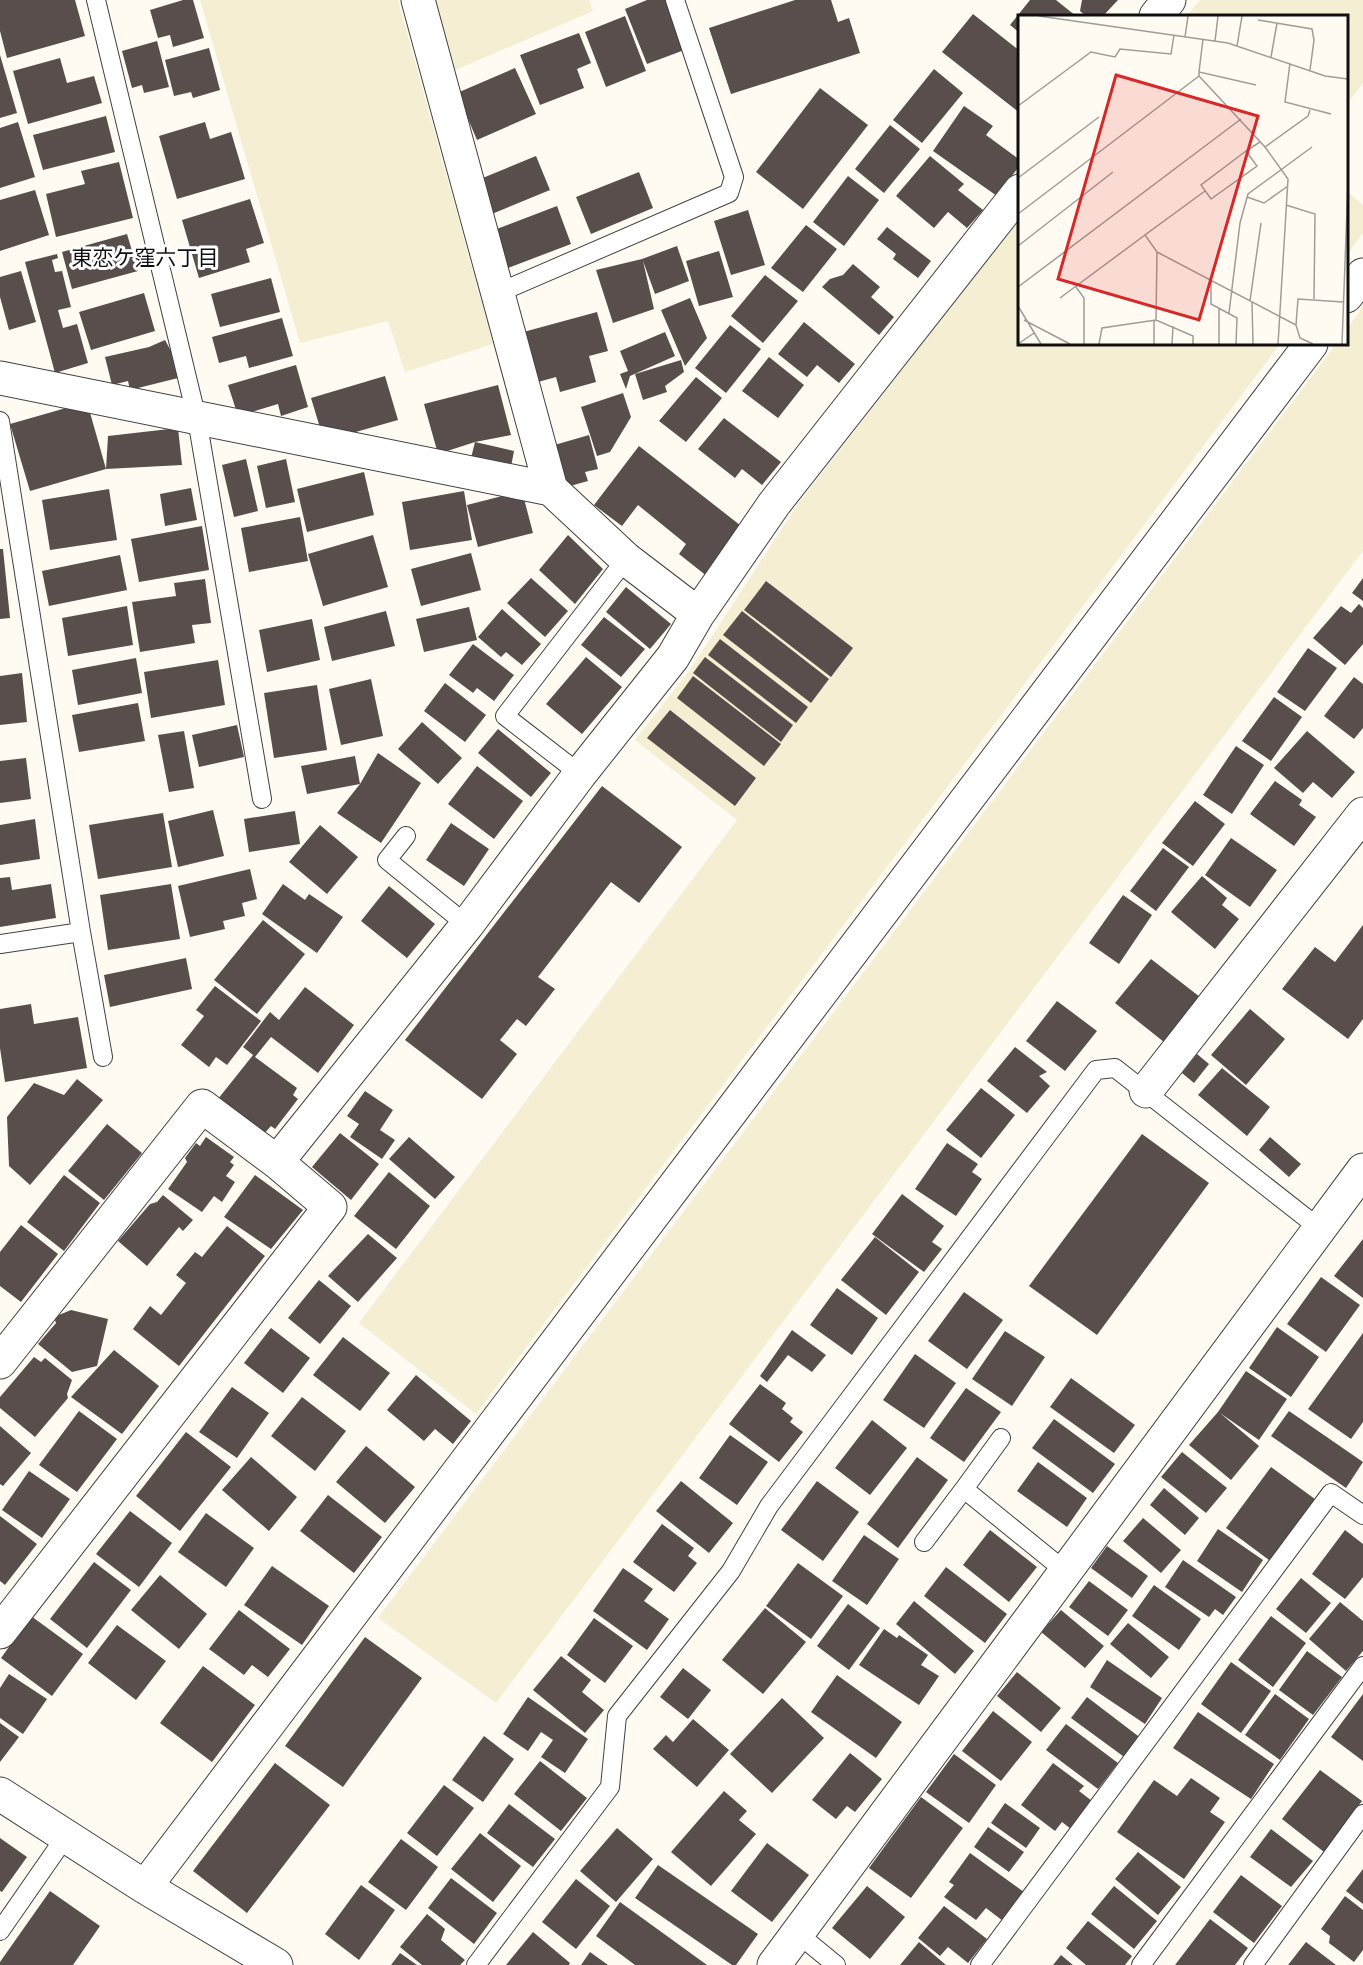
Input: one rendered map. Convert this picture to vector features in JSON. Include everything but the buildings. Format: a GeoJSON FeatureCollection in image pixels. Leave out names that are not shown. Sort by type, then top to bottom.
{"type":"FeatureCollection","features":[{"type":"Feature","properties":{"kind":"street"},"geometry":{"type":"LineString","coordinates":[[418,0],[551,489]]}},
{"type":"Feature","properties":{"kind":"street"},"geometry":{"type":"LineString","coordinates":[[1157,15],[1169,0]]}},
{"type":"Feature","properties":{"kind":"street"},"geometry":{"type":"LineString","coordinates":[[277,1162],[467,925],[580,774],[673,657],[698,614],[774,504],[1018,194]]}},
{"type":"Feature","properties":{"kind":"street"},"geometry":{"type":"LineString","coordinates":[[1348,295],[1363,274]]}},
{"type":"Feature","properties":{"kind":"street"},"geometry":{"type":"LineString","coordinates":[[145,1887],[1310,345]]}},
{"type":"Feature","properties":{"kind":"street"},"geometry":{"type":"LineString","coordinates":[[0,378],[551,489],[626,559],[698,614]]}},
{"type":"Feature","properties":{"kind":"street"},"geometry":{"type":"LineString","coordinates":[[1146,1091],[1363,814]]}},
{"type":"Feature","properties":{"kind":"street"},"geometry":{"type":"LineString","coordinates":[[0,1362],[202,1106],[277,1162],[330,1207],[4,1620]]}},
{"type":"Feature","properties":{"kind":"street"},"geometry":{"type":"LineString","coordinates":[[774,1965],[1363,1170]]}},
{"type":"Feature","properties":{"kind":"street"},"geometry":{"type":"LineString","coordinates":[[0,1794],[145,1887],[276,1965]]}},
{"type":"Feature","properties":{"kind":"lane"},"geometry":{"type":"LineString","coordinates":[[96,0],[197,419],[262,799]]}},
{"type":"Feature","properties":{"kind":"lane"},"geometry":{"type":"LineString","coordinates":[[498,293],[729,193],[734,177],[675,0]]}},
{"type":"Feature","properties":{"kind":"lane"},"geometry":{"type":"LineString","coordinates":[[0,421],[103,1057]]}},
{"type":"Feature","properties":{"kind":"lane"},"geometry":{"type":"LineString","coordinates":[[580,774],[505,716],[626,559]]}},
{"type":"Feature","properties":{"kind":"lane"},"geometry":{"type":"LineString","coordinates":[[406,836],[387,860],[467,925]]}},
{"type":"Feature","properties":{"kind":"lane"},"geometry":{"type":"LineString","coordinates":[[0,944],[81,932]]}},
{"type":"Feature","properties":{"kind":"lane"},"geometry":{"type":"LineString","coordinates":[[476,1965],[610,1787],[617,1716],[731,1571],[769,1506],[1096,1070],[1115,1068],[1319,1228]]}},
{"type":"Feature","properties":{"kind":"lane"},"geometry":{"type":"LineString","coordinates":[[924,1542],[1001,1438]]}},
{"type":"Feature","properties":{"kind":"lane"},"geometry":{"type":"LineString","coordinates":[[964,1489],[1065,1571]]}},
{"type":"Feature","properties":{"kind":"lane"},"geometry":{"type":"LineString","coordinates":[[980,1965],[1331,1493],[1363,1515]]}},
{"type":"Feature","properties":{"kind":"lane"},"geometry":{"type":"LineString","coordinates":[[1141,1965],[1363,1666]]}},
{"type":"Feature","properties":{"kind":"lane"},"geometry":{"type":"LineString","coordinates":[[1254,1965],[1363,1814]]}},
{"type":"Feature","properties":{"kind":"lane"},"geometry":{"type":"LineString","coordinates":[[0,1931],[66,1836]]}},
{"type":"Feature","properties":{"kind":"lane"},"geometry":{"type":"LineString","coordinates":[[796,1933],[836,1965]]}},
{"type":"Feature","properties":{"kind":"shaded area"},"geometry":{"type":"Polygon","coordinates":[[[200,0],[398,0],[493,344],[405,372],[388,321],[300,343],[200,0]]]}},
{"type":"Feature","properties":{"kind":"shaded area"},"geometry":{"type":"Polygon","coordinates":[[[433,0],[589,0],[593,11],[453,71],[433,0]]]}},
{"type":"Feature","properties":{"kind":"shaded area"},"geometry":{"type":"Polygon","coordinates":[[[1200,0],[1363,0],[1363,83],[1348,103],[1348,15],[1188,15],[1200,0]]]}},
{"type":"Feature","properties":{"kind":"shaded area"},"geometry":{"type":"Polygon","coordinates":[[[1348,192],[1363,205],[1363,233],[1348,254],[1348,192]]]}},
{"type":"Feature","properties":{"kind":"shaded area"},"geometry":{"type":"Polygon","coordinates":[[[1018,220],[1018,345],[1279,345],[476,1414],[359,1323],[737,820],[635,740],[690,670],[798,504],[1018,220]]]}},
{"type":"Feature","properties":{"kind":"shaded area"},"geometry":{"type":"Polygon","coordinates":[[[1363,307],[1363,551],[496,1703],[378,1618],[1335,345],[1348,345],[1348,328],[1363,307]]]}},
{"type":"Feature","properties":{"kind":"district","name":"東恋ケ窪六丁目"},"geometry":{"type":"Point","coordinates":[145,259]}}]}
